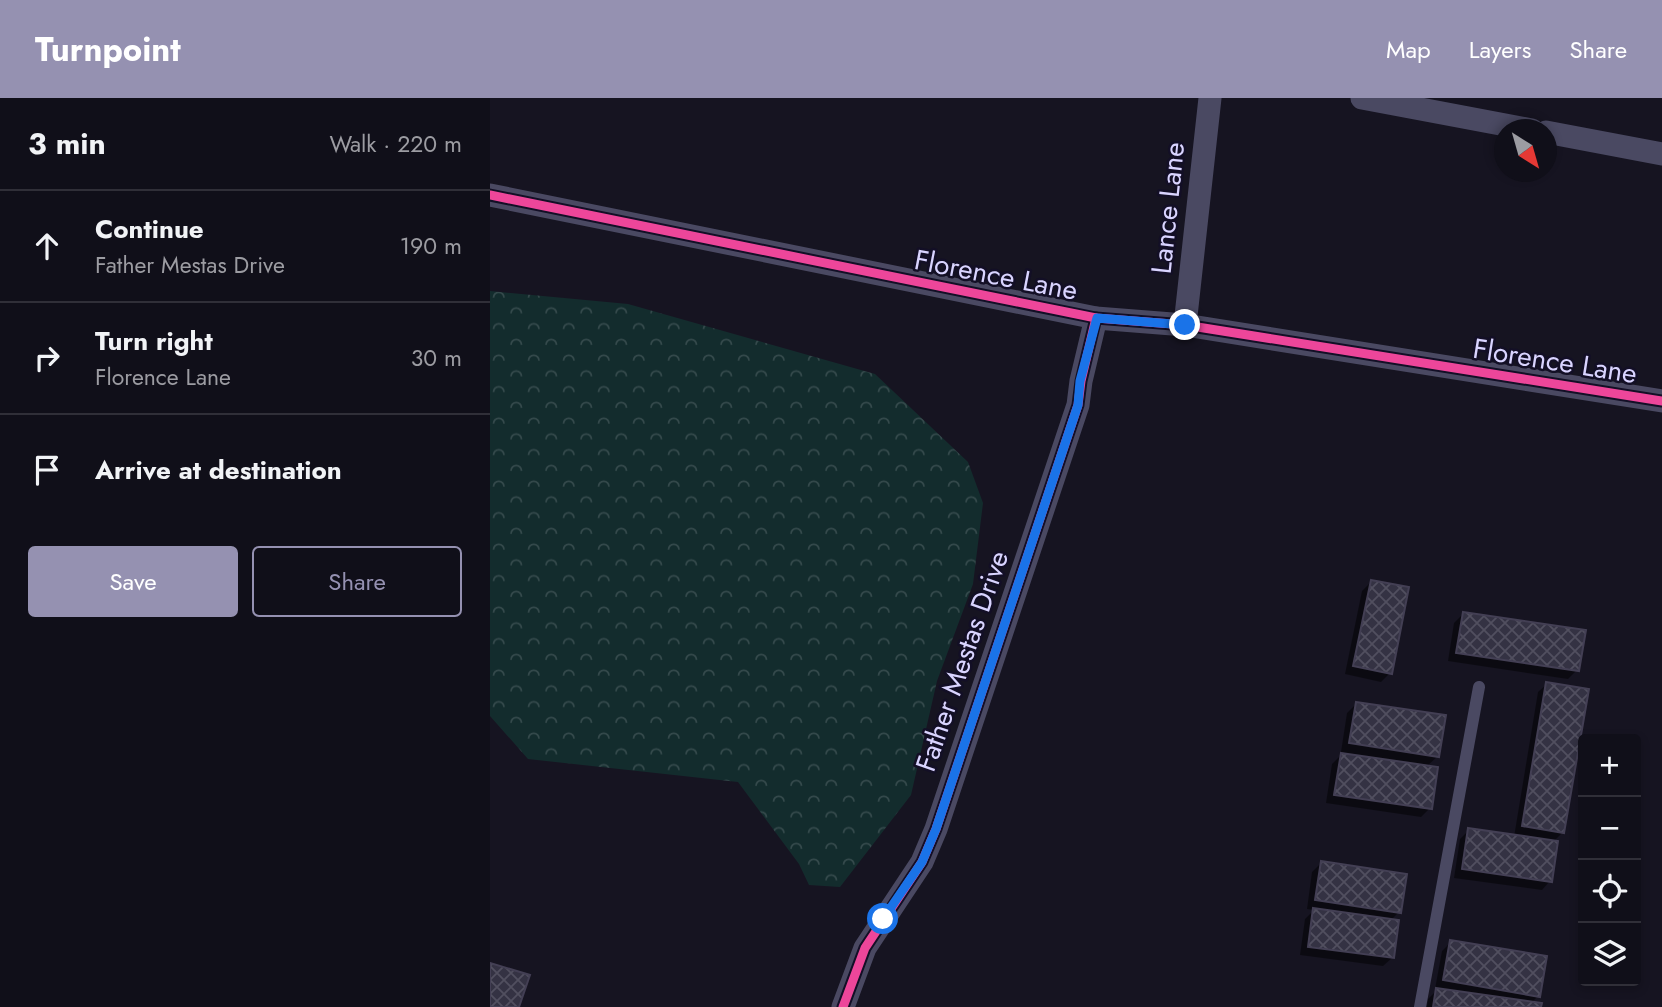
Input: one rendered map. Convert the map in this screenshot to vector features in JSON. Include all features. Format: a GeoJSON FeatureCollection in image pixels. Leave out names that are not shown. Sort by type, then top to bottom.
{"type":"FeatureCollection","features":[{"type":"Feature","properties":{"kind":"street","name":"Lance Lane"},"geometry":{"type":"LineString","coordinates":[[1185,325],[1210,98]]}},
{"type":"Feature","properties":{"kind":"street"},"geometry":{"type":"LineString","coordinates":[[1362,98],[1494,123]]}},
{"type":"Feature","properties":{"kind":"street"},"geometry":{"type":"LineString","coordinates":[[1557,134],[1662,153]]}},
{"type":"Feature","properties":{"kind":"street","name":"Florence Lane"},"geometry":{"type":"LineString","coordinates":[[490,195],[1097,318],[1185,325],[1662,401]]}},
{"type":"Feature","properties":{"kind":"street","name":"Father Mestas Drive"},"geometry":{"type":"LineString","coordinates":[[843,1007],[865,948],[922,862],[936,829],[1078,405],[1080,381],[1097,318]]}},
{"type":"Feature","properties":{"kind":"lane"},"geometry":{"type":"LineString","coordinates":[[1420,1007],[1479,687]]}},
{"type":"Feature","properties":{"kind":"green space"},"geometry":{"type":"Polygon","coordinates":[[[490,291],[628,304],[875,374],[968,462],[983,503],[973,584],[937,681],[911,795],[840,887],[809,885],[799,864],[738,782],[528,759],[490,716],[490,291]]]}},
{"type":"Feature","properties":{"kind":"building"},"geometry":{"type":"Polygon","coordinates":[[[1371,580],[1409,587],[1392,674],[1353,666],[1371,580]]]}},
{"type":"Feature","properties":{"kind":"building"},"geometry":{"type":"Polygon","coordinates":[[[1463,612],[1586,630],[1579,671],[1456,653],[1463,612]]]}},
{"type":"Feature","properties":{"kind":"building"},"geometry":{"type":"Polygon","coordinates":[[[1546,682],[1589,689],[1581,734],[1578,734],[1578,752],[1564,833],[1522,826],[1546,682]]]}},
{"type":"Feature","properties":{"kind":"building"},"geometry":{"type":"Polygon","coordinates":[[[1356,702],[1446,715],[1439,757],[1349,743],[1356,702]]]}},
{"type":"Feature","properties":{"kind":"building"},"geometry":{"type":"Polygon","coordinates":[[[1341,753],[1438,767],[1432,809],[1334,795],[1341,753]]]}},
{"type":"Feature","properties":{"kind":"building"},"geometry":{"type":"Polygon","coordinates":[[[1468,828],[1558,841],[1552,882],[1462,869],[1468,828]]]}},
{"type":"Feature","properties":{"kind":"building"},"geometry":{"type":"Polygon","coordinates":[[[1321,861],[1407,874],[1401,913],[1315,900],[1321,861]]]}},
{"type":"Feature","properties":{"kind":"building"},"geometry":{"type":"Polygon","coordinates":[[[1313,908],[1399,920],[1394,958],[1308,947],[1313,908]]]}},
{"type":"Feature","properties":{"kind":"building"},"geometry":{"type":"Polygon","coordinates":[[[1450,940],[1547,956],[1540,997],[1443,980],[1450,940]]]}},
{"type":"Feature","properties":{"kind":"building"},"geometry":{"type":"Polygon","coordinates":[[[490,963],[530,975],[519,1007],[490,1007],[490,963]]]}},
{"type":"Feature","properties":{"kind":"building"},"geometry":{"type":"Polygon","coordinates":[[[1436,988],[1542,1003],[1541,1007],[1433,1007],[1436,988]]]}},
{"type":"Feature","properties":{"kind":"cycle path"},"geometry":{"type":"LineString","coordinates":[[490,195],[1096,318],[1185,325],[1662,401]]}},
{"type":"Feature","properties":{"kind":"cycle path"},"geometry":{"type":"LineString","coordinates":[[843,1007],[865,948],[922,862],[936,829],[1078,405],[1096,318]]}},
{"type":"Feature","properties":{"kind":"route"},"geometry":{"type":"LineString","coordinates":[[883,919],[922,862],[936,829],[1050,495],[1078,405],[1080,381],[1097,318],[1185,325]]}}]}
